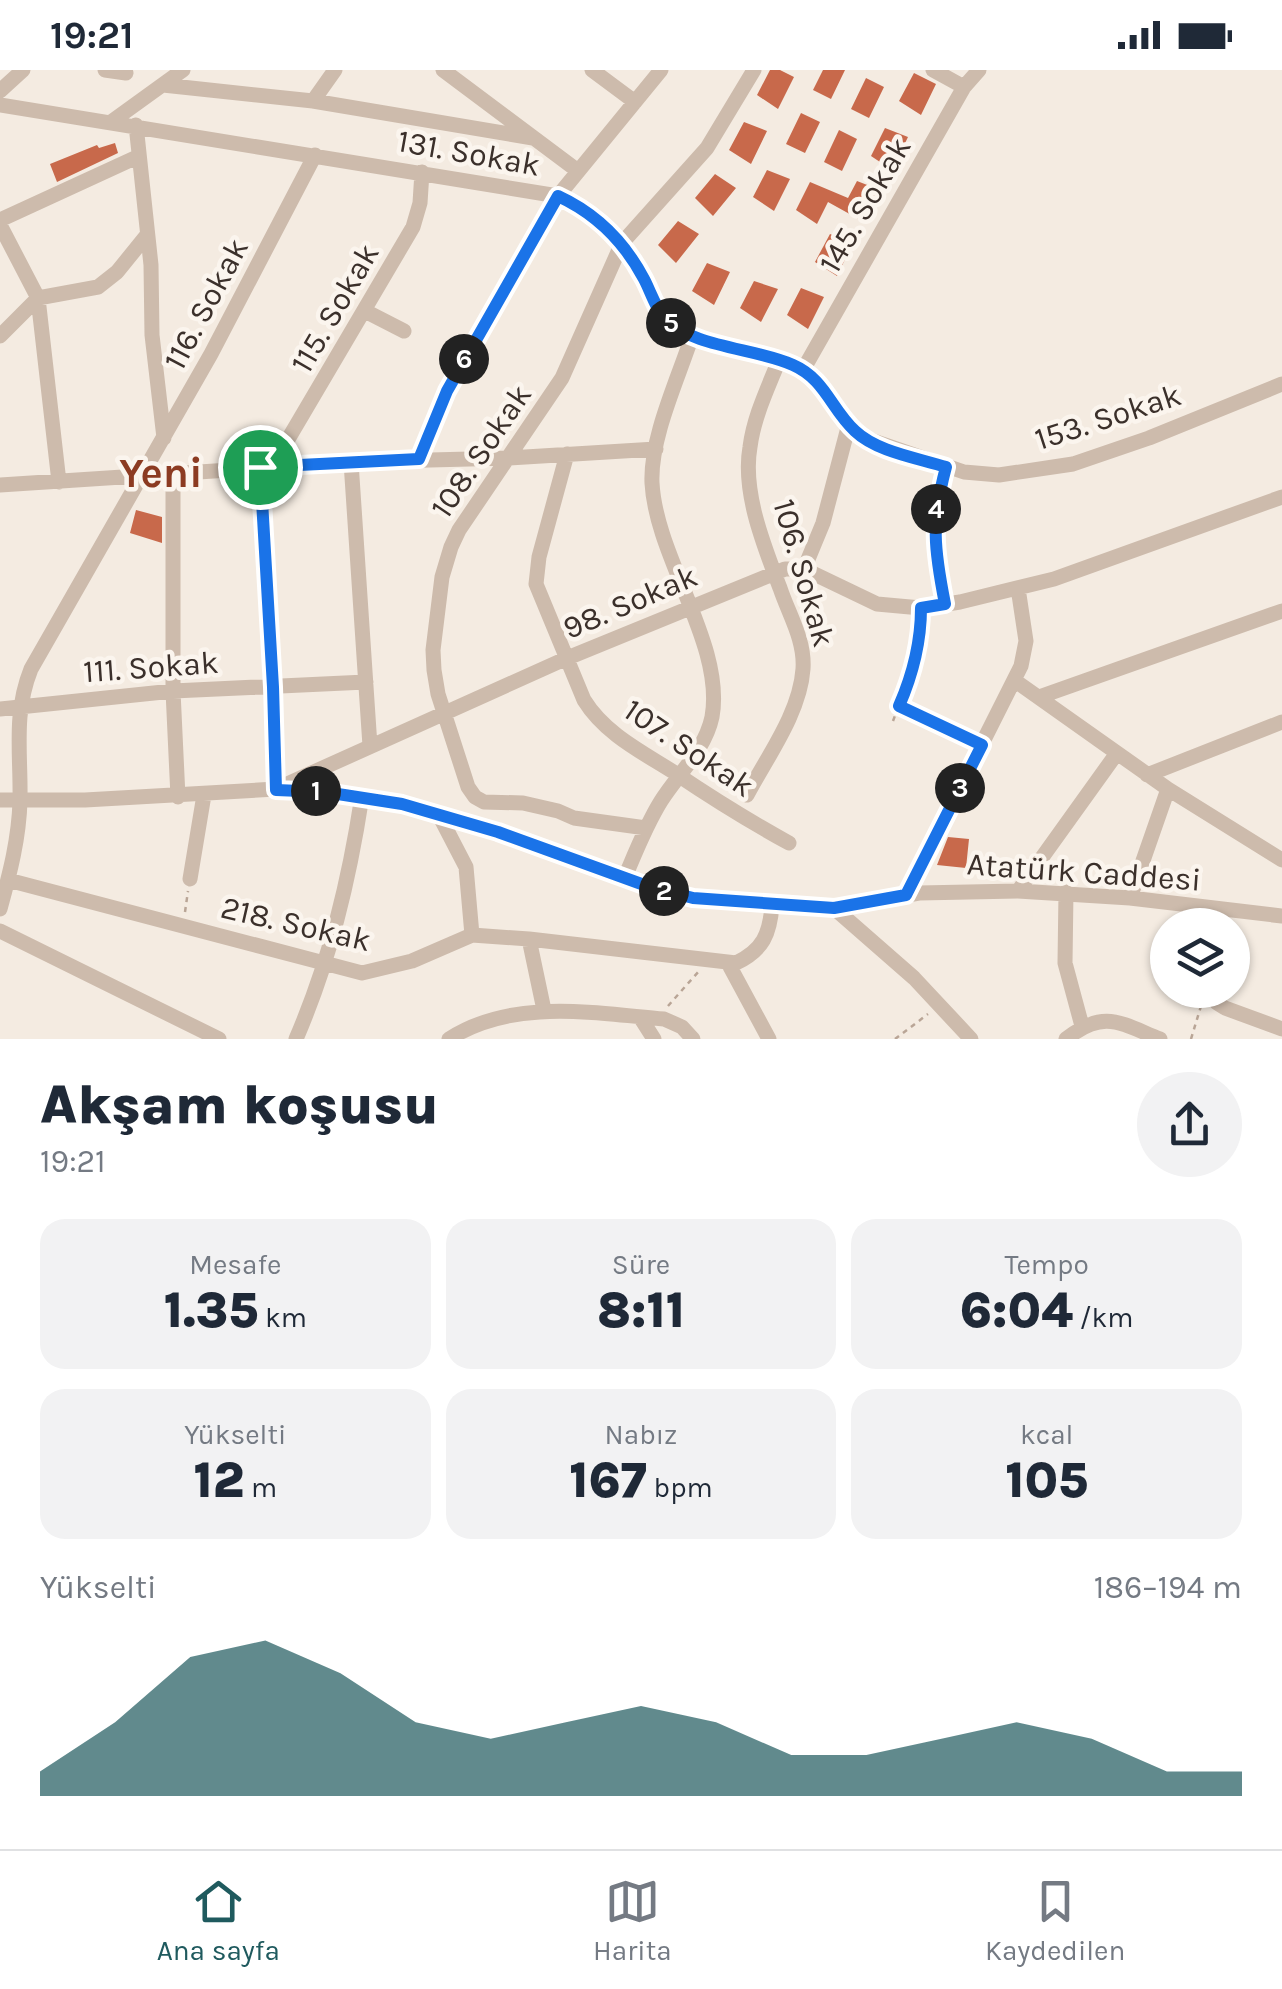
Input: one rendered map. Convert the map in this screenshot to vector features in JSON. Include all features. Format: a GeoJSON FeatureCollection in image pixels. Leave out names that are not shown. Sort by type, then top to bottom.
{"type":"FeatureCollection","features":[{"type":"Feature","properties":{"kind":"street"},"geometry":{"type":"LineString","coordinates":[[0,91],[23,70]]}},
{"type":"Feature","properties":{"kind":"street"},"geometry":{"type":"LineString","coordinates":[[104,70],[126,73]]}},
{"type":"Feature","properties":{"kind":"street"},"geometry":{"type":"LineString","coordinates":[[111,122],[183,70]]}},
{"type":"Feature","properties":{"kind":"street"},"geometry":{"type":"LineString","coordinates":[[312,101],[336,70]]}},
{"type":"Feature","properties":{"kind":"street"},"geometry":{"type":"LineString","coordinates":[[443,70],[578,171]]}},
{"type":"Feature","properties":{"kind":"street"},"geometry":{"type":"LineString","coordinates":[[592,70],[634,102]]}},
{"type":"Feature","properties":{"kind":"street"},"geometry":{"type":"LineString","coordinates":[[419,459],[447,391],[558,196],[661,70]]}},
{"type":"Feature","properties":{"kind":"street","name":"108. Sokak"},"geometry":{"type":"LineString","coordinates":[[646,828],[574,818],[523,802],[484,802],[475,797],[468,788],[438,694],[433,650],[442,577],[459,530],[562,378],[622,243],[707,148],[754,70]]}},
{"type":"Feature","properties":{"kind":"street"},"geometry":{"type":"LineString","coordinates":[[933,70],[964,87]]}},
{"type":"Feature","properties":{"kind":"street","name":"145. Sokak"},"geometry":{"type":"LineString","coordinates":[[804,370],[964,87],[979,70]]}},
{"type":"Feature","properties":{"kind":"street"},"geometry":{"type":"LineString","coordinates":[[164,85],[312,101],[533,138]]}},
{"type":"Feature","properties":{"kind":"street","name":"131. Sokak"},"geometry":{"type":"LineString","coordinates":[[0,105],[558,196],[586,210],[622,243],[660,311],[676,327],[692,336],[804,370],[828,392],[855,432],[879,445],[946,467]]}},
{"type":"Feature","properties":{"kind":"street"},"geometry":{"type":"LineString","coordinates":[[136,126],[164,438]]}},
{"type":"Feature","properties":{"kind":"street","name":"116. Sokak"},"geometry":{"type":"LineString","coordinates":[[19,706],[31,669],[239,303],[315,155]]}},
{"type":"Feature","properties":{"kind":"street"},"geometry":{"type":"LineString","coordinates":[[58,482],[38,298],[0,222],[138,157]]}},
{"type":"Feature","properties":{"kind":"street","name":"115. Sokak"},"geometry":{"type":"LineString","coordinates":[[279,466],[287,441],[414,227],[422,172]]}},
{"type":"Feature","properties":{"kind":"street"},"geometry":{"type":"LineString","coordinates":[[0,336],[38,298],[98,287],[117,272],[147,234]]}},
{"type":"Feature","properties":{"kind":"street"},"geometry":{"type":"LineString","coordinates":[[366,311],[404,332]]}},
{"type":"Feature","properties":{"kind":"street"},"geometry":{"type":"LineString","coordinates":[[624,877],[646,828],[702,744],[712,716],[710,664],[655,504],[652,472],[692,336]]}},
{"type":"Feature","properties":{"kind":"street","name":"106. Sokak"},"geometry":{"type":"LineString","coordinates":[[746,794],[789,716],[803,668],[798,632],[758,519],[748,464],[756,418],[779,360]]}},
{"type":"Feature","properties":{"kind":"street","name":"153. Sokak"},"geometry":{"type":"LineString","coordinates":[[946,467],[999,475],[1073,464],[1282,384]]}},
{"type":"Feature","properties":{"kind":"street"},"geometry":{"type":"LineString","coordinates":[[849,424],[823,523],[804,569],[877,604],[921,608],[1018,588],[1074,572],[1282,497]]}},
{"type":"Feature","properties":{"kind":"street"},"geometry":{"type":"LineString","coordinates":[[0,485],[351,462],[656,449]]}},
{"type":"Feature","properties":{"kind":"street","name":"107. Sokak"},"geometry":{"type":"LineString","coordinates":[[567,454],[536,571],[541,601],[593,716],[618,737],[732,812],[789,843]]}},
{"type":"Feature","properties":{"kind":"street"},"geometry":{"type":"LineString","coordinates":[[351,462],[370,746]]}},
{"type":"Feature","properties":{"kind":"street"},"geometry":{"type":"LineString","coordinates":[[260,467],[276,790]]}},
{"type":"Feature","properties":{"kind":"street"},"geometry":{"type":"LineString","coordinates":[[173,475],[173,691],[178,797]]}},
{"type":"Feature","properties":{"kind":"street","name":"98. Sokak"},"geometry":{"type":"LineString","coordinates":[[276,790],[688,606],[774,572],[804,569]]}},
{"type":"Feature","properties":{"kind":"street"},"geometry":{"type":"LineString","coordinates":[[906,895],[1014,680],[1026,641],[1018,588]]}},
{"type":"Feature","properties":{"kind":"street"},"geometry":{"type":"LineString","coordinates":[[1039,698],[1282,610]]}},
{"type":"Feature","properties":{"kind":"street"},"geometry":{"type":"LineString","coordinates":[[1014,680],[1147,775],[1282,860]]}},
{"type":"Feature","properties":{"kind":"street","name":"111. Sokak"},"geometry":{"type":"LineString","coordinates":[[0,709],[173,691],[366,682]]}},
{"type":"Feature","properties":{"kind":"street"},"geometry":{"type":"LineString","coordinates":[[0,909],[16,846],[20,801],[19,706]]}},
{"type":"Feature","properties":{"kind":"street"},"geometry":{"type":"LineString","coordinates":[[1147,775],[1282,722]]}},
{"type":"Feature","properties":{"kind":"street"},"geometry":{"type":"LineString","coordinates":[[1018,891],[1117,753]]}},
{"type":"Feature","properties":{"kind":"street"},"geometry":{"type":"LineString","coordinates":[[1130,898],[1168,789]]}},
{"type":"Feature","properties":{"kind":"street","name":"Atatürk Caddesi"},"geometry":{"type":"LineString","coordinates":[[0,800],[178,797],[276,790],[362,796],[510,836],[693,898],[834,908],[906,895],[1018,891],[1130,898],[1178,908]]}},
{"type":"Feature","properties":{"kind":"street"},"geometry":{"type":"LineString","coordinates":[[190,879],[204,795]]}},
{"type":"Feature","properties":{"kind":"street"},"geometry":{"type":"LineString","coordinates":[[296,1039],[326,964],[348,881],[362,796]]}},
{"type":"Feature","properties":{"kind":"street"},"geometry":{"type":"LineString","coordinates":[[439,816],[466,866],[472,936]]}},
{"type":"Feature","properties":{"kind":"street","name":"218. Sokak"},"geometry":{"type":"LineString","coordinates":[[8,880],[362,973],[412,962],[472,936],[728,963]]}},
{"type":"Feature","properties":{"kind":"street"},"geometry":{"type":"LineString","coordinates":[[1066,892],[1065,964],[1082,1026]]}},
{"type":"Feature","properties":{"kind":"street"},"geometry":{"type":"LineString","coordinates":[[769,1039],[728,963],[742,960],[764,942],[771,928],[772,904]]}},
{"type":"Feature","properties":{"kind":"street"},"geometry":{"type":"LineString","coordinates":[[834,908],[941,1004],[972,1039]]}},
{"type":"Feature","properties":{"kind":"street","name":"Atatürk Caddesi"},"geometry":{"type":"LineString","coordinates":[[1250,917],[1282,916]]}},
{"type":"Feature","properties":{"kind":"street"},"geometry":{"type":"LineString","coordinates":[[0,932],[219,1039]]}},
{"type":"Feature","properties":{"kind":"street"},"geometry":{"type":"LineString","coordinates":[[528,939],[544,1010]]}},
{"type":"Feature","properties":{"kind":"street"},"geometry":{"type":"LineString","coordinates":[[1224,1008],[1282,1029]]}},
{"type":"Feature","properties":{"kind":"street"},"geometry":{"type":"LineString","coordinates":[[448,1039],[492,1020],[544,1010],[657,1018],[674,1022],[693,1039]]}},
{"type":"Feature","properties":{"kind":"street"},"geometry":{"type":"LineString","coordinates":[[640,1017],[654,1039]]}},
{"type":"Feature","properties":{"kind":"street"},"geometry":{"type":"LineString","coordinates":[[1066,1039],[1092,1021],[1113,1021],[1160,1039]]}},
{"type":"Feature","properties":{"kind":"path"},"geometry":{"type":"LineString","coordinates":[[945,604],[934,531],[946,467]]}},
{"type":"Feature","properties":{"kind":"path"},"geometry":{"type":"LineString","coordinates":[[893,721],[916,659],[921,608]]}},
{"type":"Feature","properties":{"kind":"path"},"geometry":{"type":"LineString","coordinates":[[899,706],[982,745]]}},
{"type":"Feature","properties":{"kind":"path"},"geometry":{"type":"LineString","coordinates":[[182,926],[190,879]]}},
{"type":"Feature","properties":{"kind":"path"},"geometry":{"type":"LineString","coordinates":[[657,1018],[708,960]]}},
{"type":"Feature","properties":{"kind":"path"},"geometry":{"type":"LineString","coordinates":[[895,1039],[941,1004]]}},
{"type":"Feature","properties":{"kind":"path"},"geometry":{"type":"LineString","coordinates":[[1190,1039],[1200,1008]]}},
{"type":"Feature","properties":{"kind":"building"},"geometry":{"type":"Polygon","coordinates":[[[770,70],[794,77],[778,109],[757,95],[770,70]]]}},
{"type":"Feature","properties":{"kind":"building"},"geometry":{"type":"Polygon","coordinates":[[[823,70],[845,70],[831,99],[813,90],[823,70]]]}},
{"type":"Feature","properties":{"kind":"building"},"geometry":{"type":"Polygon","coordinates":[[[914,73],[936,84],[921,115],[899,101],[914,73]]]}},
{"type":"Feature","properties":{"kind":"building"},"geometry":{"type":"Polygon","coordinates":[[[866,78],[884,87],[869,118],[851,109],[866,78]]]}},
{"type":"Feature","properties":{"kind":"building"},"geometry":{"type":"Polygon","coordinates":[[[801,113],[820,122],[805,153],[786,144],[801,113]]]}},
{"type":"Feature","properties":{"kind":"building"},"geometry":{"type":"Polygon","coordinates":[[[744,122],[767,131],[751,164],[729,150],[744,122]]]}},
{"type":"Feature","properties":{"kind":"building"},"geometry":{"type":"Polygon","coordinates":[[[885,128],[908,137],[892,170],[871,156],[885,128]]]}},
{"type":"Feature","properties":{"kind":"building"},"geometry":{"type":"Polygon","coordinates":[[[839,130],[857,139],[842,171],[824,162],[839,130]]]}},
{"type":"Feature","properties":{"kind":"building"},"geometry":{"type":"Polygon","coordinates":[[[115,143],[118,153],[57,182],[50,164],[97,145],[99,148],[115,143]]]}},
{"type":"Feature","properties":{"kind":"building"},"geometry":{"type":"Polygon","coordinates":[[[767,170],[790,179],[774,211],[753,197],[767,170]]]}},
{"type":"Feature","properties":{"kind":"building"},"geometry":{"type":"Polygon","coordinates":[[[715,174],[736,188],[713,216],[695,198],[715,174]]]}},
{"type":"Feature","properties":{"kind":"building"},"geometry":{"type":"Polygon","coordinates":[[[857,181],[880,190],[864,222],[828,202],[817,224],[796,210],[810,182],[848,198],[857,181]]]}},
{"type":"Feature","properties":{"kind":"building"},"geometry":{"type":"Polygon","coordinates":[[[678,221],[699,234],[676,263],[658,245],[678,221]]]}},
{"type":"Feature","properties":{"kind":"building"},"geometry":{"type":"Polygon","coordinates":[[[830,234],[853,243],[837,276],[815,262],[830,234]]]}},
{"type":"Feature","properties":{"kind":"building"},"geometry":{"type":"Polygon","coordinates":[[[707,263],[730,272],[714,305],[692,291],[707,263]]]}},
{"type":"Feature","properties":{"kind":"building"},"geometry":{"type":"Polygon","coordinates":[[[754,281],[778,289],[761,322],[740,308],[754,281]]]}},
{"type":"Feature","properties":{"kind":"building"},"geometry":{"type":"Polygon","coordinates":[[[801,288],[824,297],[808,329],[787,315],[801,288]]]}},
{"type":"Feature","properties":{"kind":"building"},"geometry":{"type":"Polygon","coordinates":[[[136,510],[162,517],[162,543],[130,533],[136,510]]]}},
{"type":"Feature","properties":{"kind":"building"},"geometry":{"type":"Polygon","coordinates":[[[948,837],[969,839],[966,868],[937,865],[948,837]]]}},
{"type":"Feature","properties":{"kind":"district","name":"Yeni"},"geometry":{"type":"Point","coordinates":[161,473]}},
{"type":"Feature","properties":{"kind":"route"},"geometry":{"type":"LineString","coordinates":[[558,196],[586,210],[622,243],[660,311],[676,327],[692,336],[772,357],[804,370],[828,392],[855,432],[879,445],[946,467],[934,518],[945,604],[921,608],[916,659],[899,706],[982,745],[906,895],[834,908],[693,898],[402,804],[325,792],[276,790],[260,467],[419,459],[447,391],[558,196]]}}]}
